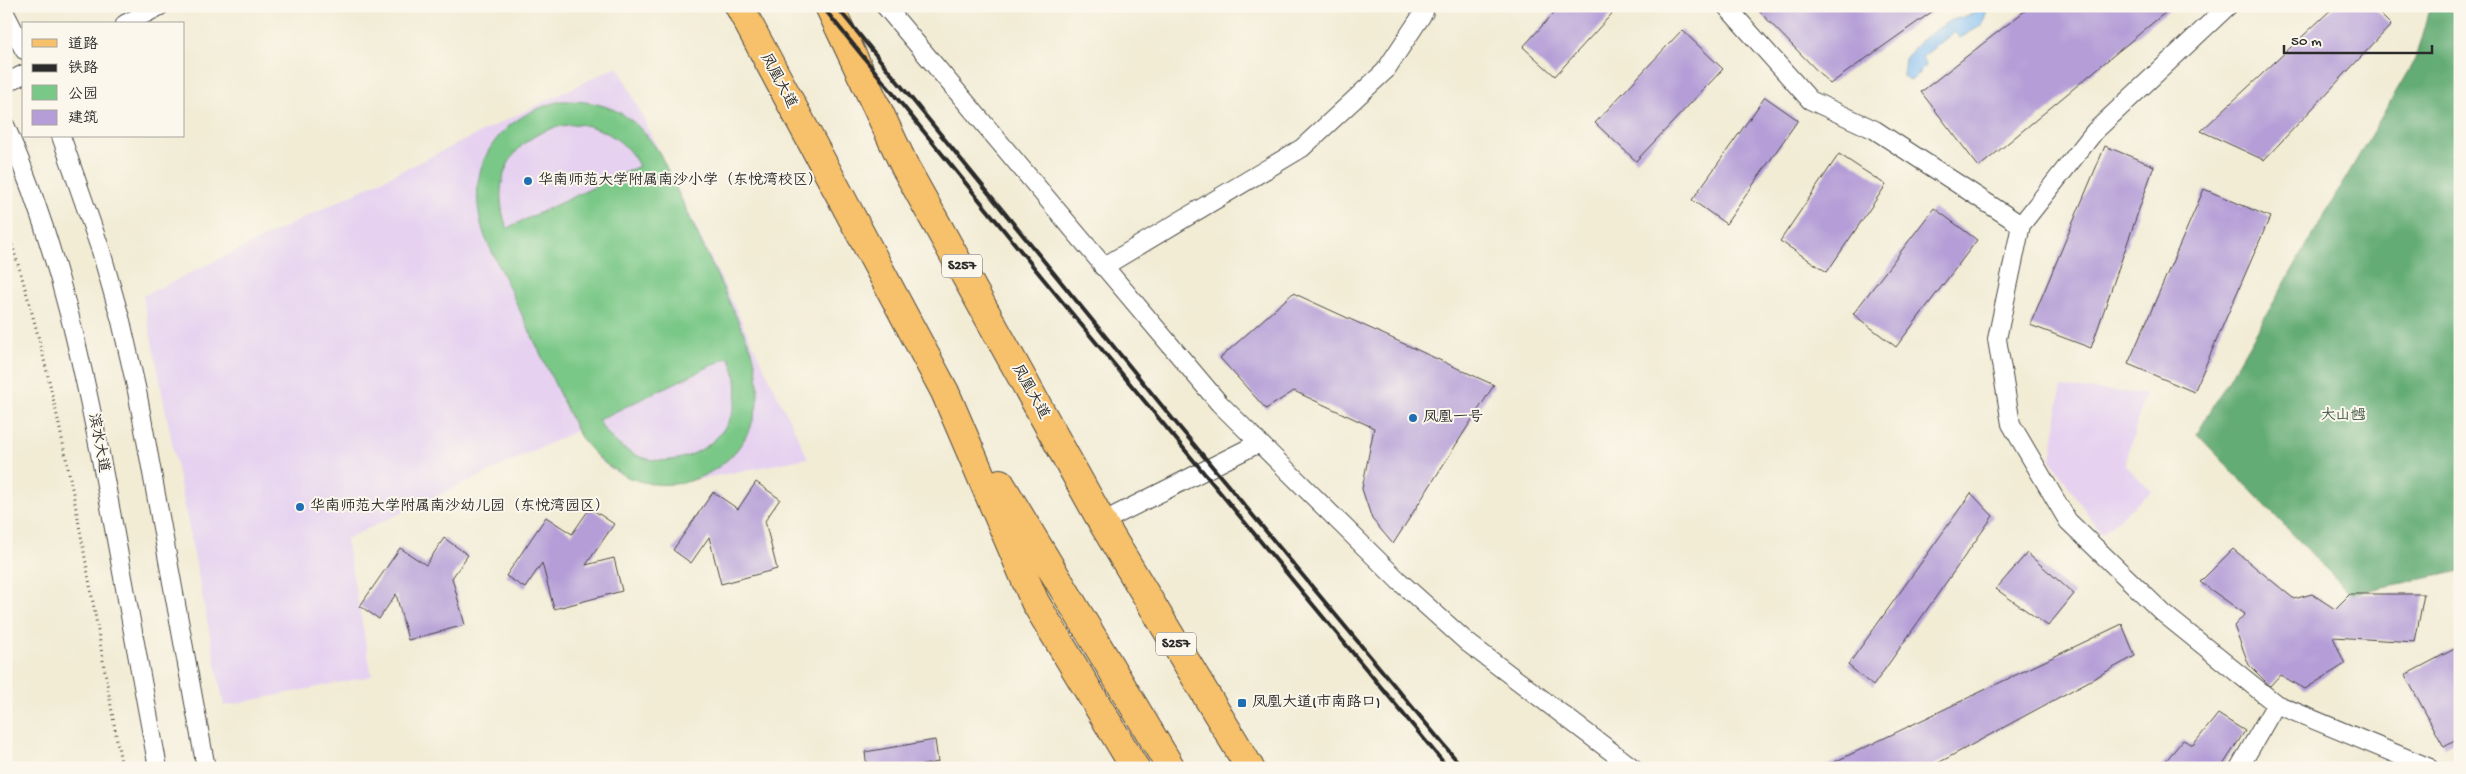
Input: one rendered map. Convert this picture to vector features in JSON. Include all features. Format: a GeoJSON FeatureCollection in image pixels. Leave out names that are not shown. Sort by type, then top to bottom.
{"type":"FeatureCollection","features":[{"type":"Feature","properties":{"kind":"main road","name":"凤凰大道"},"geometry":{"type":"LineString","coordinates":[[739,6],[945,392],[1035,602],[1135,768]]}},
{"type":"Feature","properties":{"kind":"main road","name":"凤凰大道"},"geometry":{"type":"LineString","coordinates":[[829,6],[905,167],[1102,522],[1250,768]]}},
{"type":"Feature","properties":{"kind":"main road"},"geometry":{"type":"LineString","coordinates":[[945,392],[1171,768]]}},
{"type":"Feature","properties":{"kind":"street"},"geometry":{"type":"LineString","coordinates":[[129,22],[160,6]]}},
{"type":"Feature","properties":{"kind":"street"},"geometry":{"type":"LineString","coordinates":[[885,6],[1219,403],[1399,580],[1468,643],[1633,768]]}},
{"type":"Feature","properties":{"kind":"street"},"geometry":{"type":"LineString","coordinates":[[1103,267],[1302,148],[1385,71],[1417,25],[1424,12],[1422,6]]}},
{"type":"Feature","properties":{"kind":"street"},"geometry":{"type":"LineString","coordinates":[[1726,6],[1810,100],[1875,130],[2021,225]]}},
{"type":"Feature","properties":{"kind":"street"},"geometry":{"type":"LineString","coordinates":[[2228,6],[2094,131],[2021,225],[1997,339],[2012,424],[2068,521],[2163,614],[2276,704],[2430,768]]}},
{"type":"Feature","properties":{"kind":"street"},"geometry":{"type":"LineString","coordinates":[[6,15],[22,46]]}},
{"type":"Feature","properties":{"kind":"street"},"geometry":{"type":"LineString","coordinates":[[6,83],[22,75]]}},
{"type":"Feature","properties":{"kind":"street","name":"滨水大道"},"geometry":{"type":"LineString","coordinates":[[6,127],[34,198],[75,332],[91,401],[158,768]]}},
{"type":"Feature","properties":{"kind":"street"},"geometry":{"type":"LineString","coordinates":[[62,138],[102,251],[121,321],[137,391],[206,768]]}},
{"type":"Feature","properties":{"kind":"street"},"geometry":{"type":"LineString","coordinates":[[1102,522],[1259,443]]}},
{"type":"Feature","properties":{"kind":"street"},"geometry":{"type":"LineString","coordinates":[[2239,768],[2276,704]]}},
{"type":"Feature","properties":{"kind":"path"},"geometry":{"type":"LineString","coordinates":[[6,226],[41,341],[56,408],[122,768]]}},
{"type":"Feature","properties":{"kind":"shaded area","name":"华南师范大学附属南沙小学（东悦湾校区）"},"geometry":{"type":"Polygon","coordinates":[[[618,66],[808,458],[675,484],[655,484],[635,480],[617,473],[600,461],[576,431],[346,539],[372,676],[224,706],[143,296],[618,66]]]}},
{"type":"Feature","properties":{"kind":"shaded area"},"geometry":{"type":"Polygon","coordinates":[[[2061,387],[2145,394],[2125,465],[2152,491],[2101,534],[2051,460],[2061,387]]]}},
{"type":"Feature","properties":{"kind":"green space","name":"大山乸"},"geometry":{"type":"Polygon","coordinates":[[[2430,6],[2460,6],[2460,571],[2350,594],[2197,434],[2415,59],[2430,6]]]}},
{"type":"Feature","properties":{"kind":"green space"},"geometry":{"type":"Polygon","coordinates":[[[561,101],[593,103],[619,112],[641,129],[660,154],[751,348],[758,391],[750,427],[731,456],[704,475],[672,484],[638,481],[605,463],[577,431],[485,237],[479,213],[478,190],[481,169],[489,150],[501,134],[517,120],[537,109],[561,101]],[[579,124],[558,127],[540,133],[525,143],[513,155],[505,171],[501,188],[502,207],[507,228],[639,166],[628,150],[614,138],[598,129],[579,124]],[[729,357],[598,420],[620,446],[645,458],[672,460],[697,452],[718,436],[732,414],[737,387],[729,357]]]}},
{"type":"Feature","properties":{"kind":"water"},"geometry":{"type":"Polygon","coordinates":[[[1980,6],[1993,6],[1987,10],[1982,25],[1960,38],[1954,32],[1922,57],[1926,66],[1911,81],[1903,77],[1905,59],[1920,41],[1949,21],[1973,14],[1980,6]]]}},
{"type":"Feature","properties":{"kind":"building"},"geometry":{"type":"Polygon","coordinates":[[[1560,6],[1619,6],[1555,76],[1523,47],[1560,6]]]}},
{"type":"Feature","properties":{"kind":"building"},"geometry":{"type":"Polygon","coordinates":[[[1754,6],[1940,6],[1830,84],[1754,6]]]}},
{"type":"Feature","properties":{"kind":"building"},"geometry":{"type":"Polygon","coordinates":[[[2031,6],[2173,6],[1979,167],[1921,92],[2031,6]]]}},
{"type":"Feature","properties":{"kind":"building"},"geometry":{"type":"Polygon","coordinates":[[[2335,6],[2372,6],[2391,25],[2264,160],[2201,131],[2335,6]]]}},
{"type":"Feature","properties":{"kind":"building"},"geometry":{"type":"Polygon","coordinates":[[[1682,30],[1723,69],[1636,161],[1595,123],[1682,30]]]}},
{"type":"Feature","properties":{"kind":"building"},"geometry":{"type":"Polygon","coordinates":[[[1765,97],[1798,120],[1726,224],[1692,200],[1765,97]]]}},
{"type":"Feature","properties":{"kind":"building"},"geometry":{"type":"Polygon","coordinates":[[[2105,146],[2154,166],[2091,348],[2030,325],[2105,146]]]}},
{"type":"Feature","properties":{"kind":"building"},"geometry":{"type":"Polygon","coordinates":[[[1839,154],[1886,185],[1827,272],[1780,241],[1839,154]]]}},
{"type":"Feature","properties":{"kind":"building"},"geometry":{"type":"Polygon","coordinates":[[[2204,189],[2270,217],[2194,392],[2128,364],[2204,189]]]}},
{"type":"Feature","properties":{"kind":"building"},"geometry":{"type":"Polygon","coordinates":[[[1934,208],[1977,240],[1896,347],[1853,314],[1934,208]]]}},
{"type":"Feature","properties":{"kind":"building","name":"凤凰一号"},"geometry":{"type":"Polygon","coordinates":[[[1293,293],[1494,385],[1393,544],[1372,519],[1362,489],[1374,428],[1294,391],[1266,409],[1220,358],[1293,293]]]}},
{"type":"Feature","properties":{"kind":"building"},"geometry":{"type":"Polygon","coordinates":[[[756,482],[780,499],[765,521],[777,569],[721,584],[709,537],[691,563],[673,550],[713,492],[738,509],[756,482]]]}},
{"type":"Feature","properties":{"kind":"building"},"geometry":{"type":"Polygon","coordinates":[[[1971,493],[1993,516],[1873,686],[1848,665],[1971,493]]]}},
{"type":"Feature","properties":{"kind":"building"},"geometry":{"type":"Polygon","coordinates":[[[590,508],[614,524],[586,565],[614,558],[622,591],[554,609],[542,563],[525,588],[506,576],[546,517],[572,534],[590,508]]]}},
{"type":"Feature","properties":{"kind":"building"},"geometry":{"type":"Polygon","coordinates":[[[444,538],[468,555],[452,578],[465,625],[408,640],[396,594],[379,619],[360,606],[400,548],[426,565],[444,538]]]}},
{"type":"Feature","properties":{"kind":"building"},"geometry":{"type":"Polygon","coordinates":[[[2233,549],[2294,599],[2312,594],[2335,609],[2350,594],[2424,594],[2415,642],[2333,637],[2345,664],[2305,689],[2280,675],[2270,686],[2249,665],[2234,626],[2245,614],[2200,582],[2233,549]]]}},
{"type":"Feature","properties":{"kind":"building"},"geometry":{"type":"Polygon","coordinates":[[[2027,553],[2074,594],[2048,626],[1996,589],[2027,553]]]}},
{"type":"Feature","properties":{"kind":"building"},"geometry":{"type":"Polygon","coordinates":[[[2122,624],[2135,656],[1929,768],[1822,768],[2122,624]]]}},
{"type":"Feature","properties":{"kind":"building"},"geometry":{"type":"Polygon","coordinates":[[[2460,646],[2460,738],[2444,747],[2405,675],[2460,646]]]}},
{"type":"Feature","properties":{"kind":"building"},"geometry":{"type":"Polygon","coordinates":[[[2218,714],[2245,731],[2221,768],[2160,768],[2183,740],[2193,745],[2218,714]]]}},
{"type":"Feature","properties":{"kind":"building"},"geometry":{"type":"Polygon","coordinates":[[[935,740],[938,762],[907,768],[867,768],[865,752],[935,740]]]}},
{"type":"Feature","properties":{"kind":"railway"},"geometry":{"type":"LineString","coordinates":[[822,6],[1041,276],[1448,768]]}},
{"type":"Feature","properties":{"kind":"railway"},"geometry":{"type":"LineString","coordinates":[[836,6],[1176,423],[1463,768]]}},
{"type":"Feature","properties":{"kind":"place","name":"华南师范大学附属南沙小学（东悦湾校区）"},"geometry":{"type":"Point","coordinates":[528,181]}},
{"type":"Feature","properties":{"kind":"place","name":"凤凰一号"},"geometry":{"type":"Point","coordinates":[1413,418]}},
{"type":"Feature","properties":{"kind":"place","name":"华南师范大学附属南沙幼儿园（东悦湾园区）"},"geometry":{"type":"Point","coordinates":[300,507]}},
{"type":"Feature","properties":{"kind":"place","name":"凤凰大道(市南路口)"},"geometry":{"type":"Point","coordinates":[1242,703]}}]}
